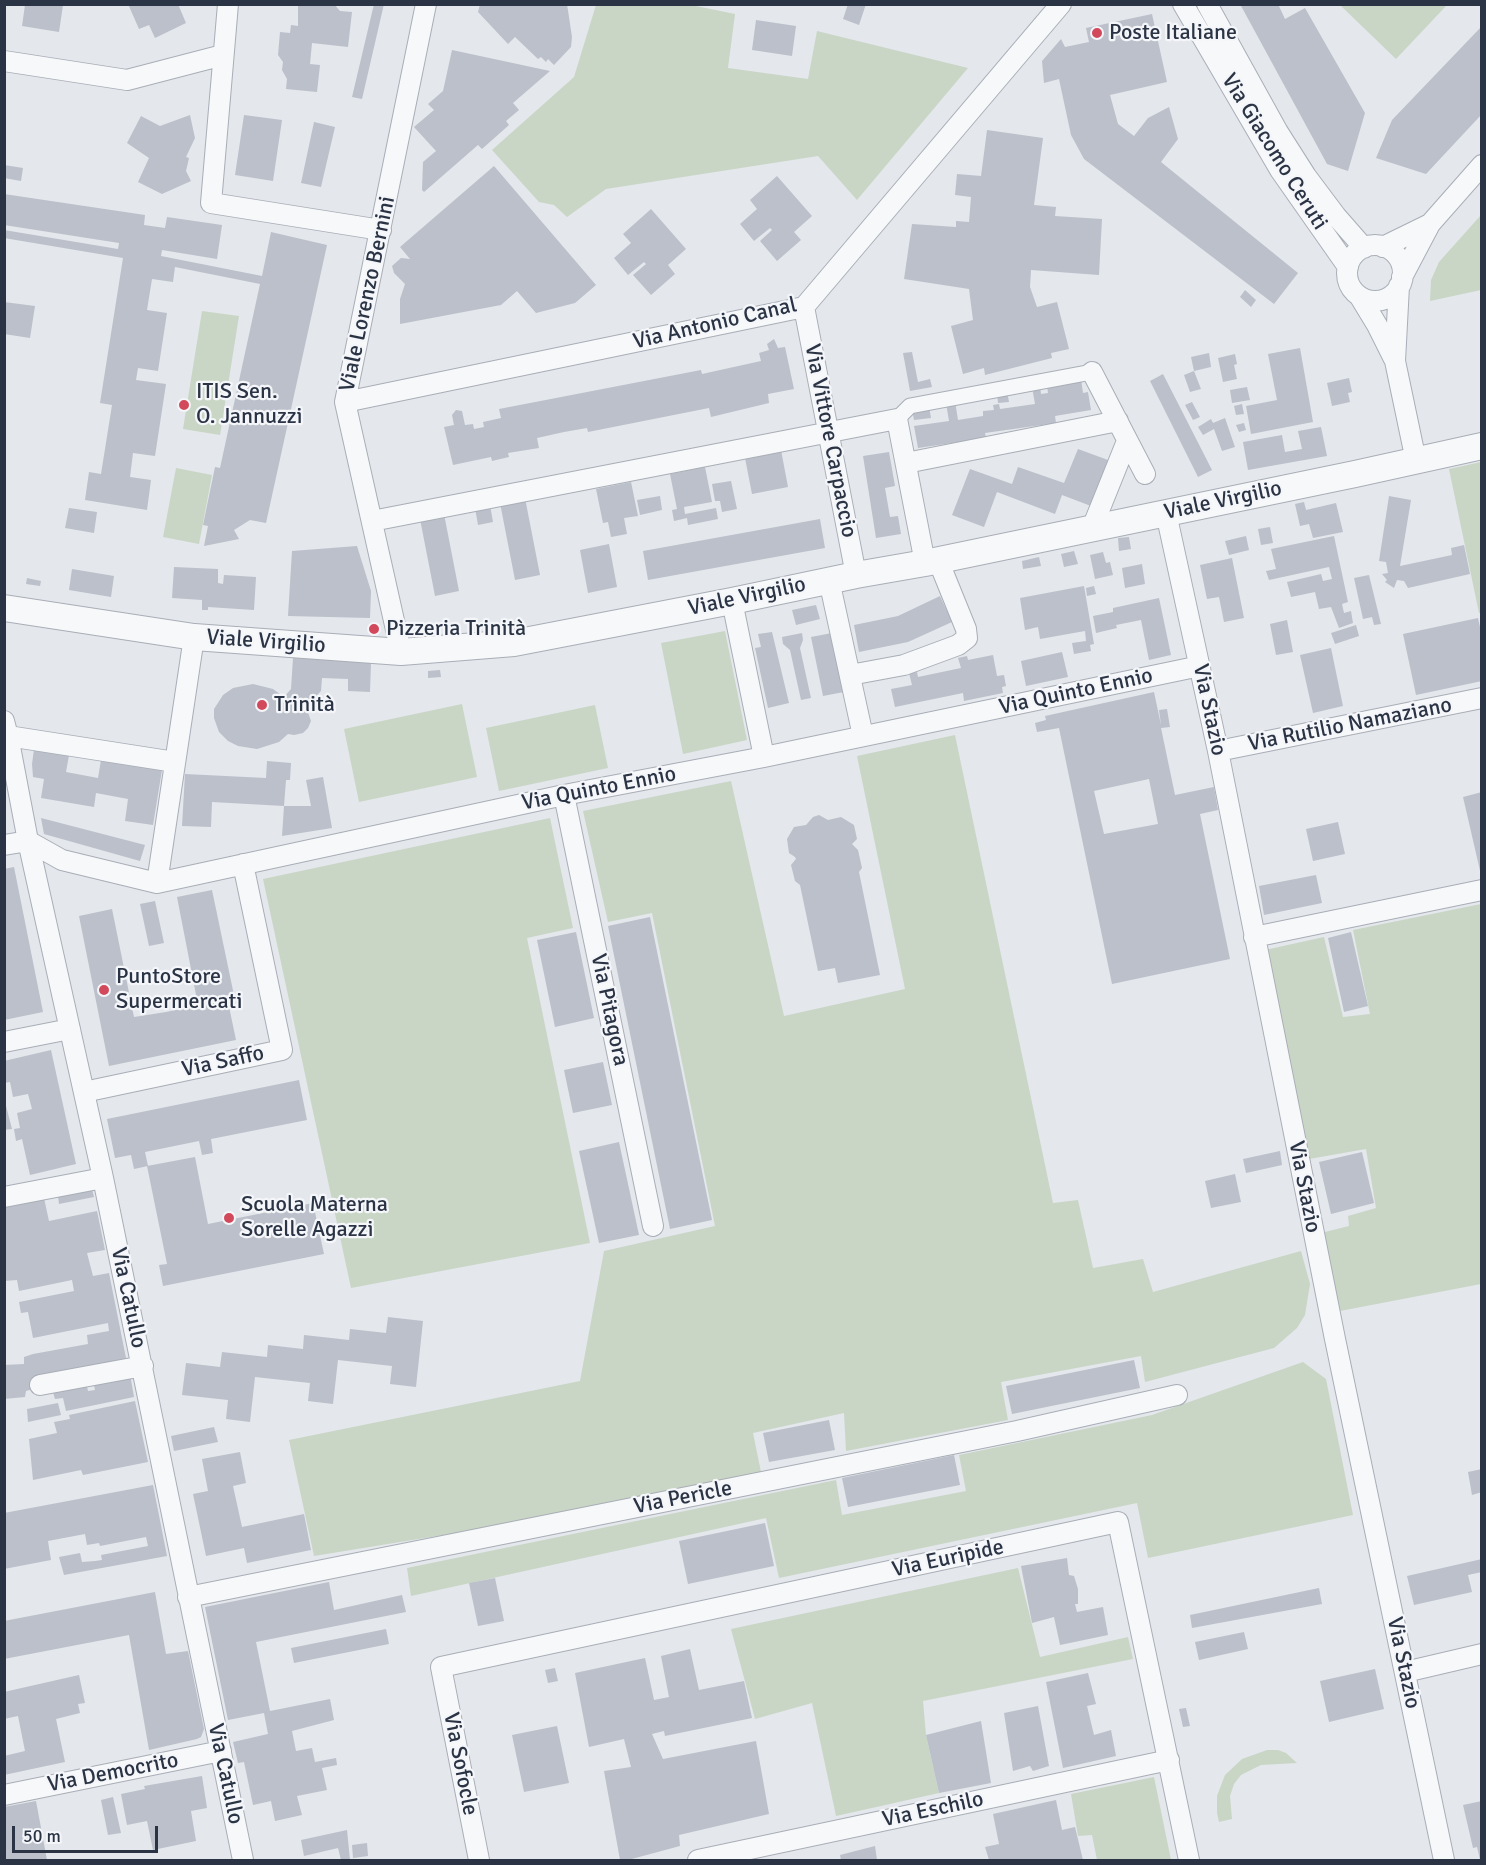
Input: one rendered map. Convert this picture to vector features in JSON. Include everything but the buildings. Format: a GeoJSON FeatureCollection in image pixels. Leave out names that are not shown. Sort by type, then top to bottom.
{"type":"FeatureCollection","features":[{"type":"Feature","properties":{"kind":"street"},"geometry":{"type":"LineString","coordinates":[[228,4],[211,203],[381,230]]}},
{"type":"Feature","properties":{"kind":"street","name":"Viale Lorenzo Bernini"},"geometry":{"type":"LineString","coordinates":[[401,652],[345,402],[426,4]]}},
{"type":"Feature","properties":{"kind":"street","name":"Via Antonio Canal"},"geometry":{"type":"LineString","coordinates":[[345,402],[804,307],[1061,4]]}},
{"type":"Feature","properties":{"kind":"street","name":"Via Giacomo Ceruti"},"geometry":{"type":"LineString","coordinates":[[1183,4],[1280,170],[1348,267]]}},
{"type":"Feature","properties":{"kind":"street","name":"Via Giacomo Ceruti"},"geometry":{"type":"LineString","coordinates":[[1207,4],[1278,132],[1306,176],[1336,216],[1374,247]]}},
{"type":"Feature","properties":{"kind":"street"},"geometry":{"type":"LineString","coordinates":[[4,61],[127,80],[224,56]]}},
{"type":"Feature","properties":{"kind":"street"},"geometry":{"type":"LineString","coordinates":[[1360,297],[1377,301],[1393,294],[1430,224],[1482,165]]}},
{"type":"Feature","properties":{"kind":"street"},"geometry":{"type":"LineString","coordinates":[[1416,461],[1395,362],[1377,325],[1360,297],[1353,291],[1347,276],[1351,259],[1430,224]]}},
{"type":"Feature","properties":{"kind":"street"},"geometry":{"type":"LineString","coordinates":[[1374,247],[1392,251],[1402,268],[1395,362]]}},
{"type":"Feature","properties":{"kind":"street","name":"Via Vittore Carpaccio"},"geometry":{"type":"LineString","coordinates":[[804,307],[856,574]]}},
{"type":"Feature","properties":{"kind":"street"},"geometry":{"type":"LineString","coordinates":[[372,521],[897,419],[910,406],[1092,372],[1144,474]]}},
{"type":"Feature","properties":{"kind":"street"},"geometry":{"type":"LineString","coordinates":[[850,675],[904,665],[958,645],[967,638],[966,629],[932,561],[897,419]]}},
{"type":"Feature","properties":{"kind":"street"},"geometry":{"type":"LineString","coordinates":[[906,463],[1118,421]]}},
{"type":"Feature","properties":{"kind":"street"},"geometry":{"type":"LineString","coordinates":[[1092,528],[1127,441]]}},
{"type":"Feature","properties":{"kind":"street","name":"Viale Virgilio"},"geometry":{"type":"LineString","coordinates":[[4,608],[195,637],[401,652],[514,643],[732,601],[856,574],[932,561],[1482,446]]}},
{"type":"Feature","properties":{"kind":"street","name":"Via Stazio"},"geometry":{"type":"LineString","coordinates":[[1166,513],[1218,751],[1335,1339],[1444,1860]]}},
{"type":"Feature","properties":{"kind":"street"},"geometry":{"type":"LineString","coordinates":[[830,580],[863,736]]}},
{"type":"Feature","properties":{"kind":"street"},"geometry":{"type":"LineString","coordinates":[[732,601],[764,757]]}},
{"type":"Feature","properties":{"kind":"street"},"geometry":{"type":"LineString","coordinates":[[157,883],[195,637]]}},
{"type":"Feature","properties":{"kind":"street","name":"Via Quinto Ennio"},"geometry":{"type":"LineString","coordinates":[[28,840],[62,860],[157,883],[564,795],[764,757],[1200,666]]}},
{"type":"Feature","properties":{"kind":"street","name":"Via Rutilio Namaziano"},"geometry":{"type":"LineString","coordinates":[[1218,751],[1482,698]]}},
{"type":"Feature","properties":{"kind":"street"},"geometry":{"type":"LineString","coordinates":[[6,729],[175,762]]}},
{"type":"Feature","properties":{"kind":"street","name":"Via Catullo"},"geometry":{"type":"LineString","coordinates":[[6,729],[28,840],[143,1366],[243,1860]]}},
{"type":"Feature","properties":{"kind":"street","name":"Via Pitagora"},"geometry":{"type":"LineString","coordinates":[[564,795],[653,1226]]}},
{"type":"Feature","properties":{"kind":"street"},"geometry":{"type":"LineString","coordinates":[[4,845],[28,840]]}},
{"type":"Feature","properties":{"kind":"street","name":"Via Saffo"},"geometry":{"type":"LineString","coordinates":[[84,1092],[282,1050],[243,864]]}},
{"type":"Feature","properties":{"kind":"street"},"geometry":{"type":"LineString","coordinates":[[1254,937],[1482,890]]}},
{"type":"Feature","properties":{"kind":"street"},"geometry":{"type":"LineString","coordinates":[[4,1041],[70,1029]]}},
{"type":"Feature","properties":{"kind":"street"},"geometry":{"type":"LineString","coordinates":[[4,1197],[103,1178]]}},
{"type":"Feature","properties":{"kind":"street"},"geometry":{"type":"LineString","coordinates":[[40,1385],[143,1366]]}},
{"type":"Feature","properties":{"kind":"street","name":"Via Pericle"},"geometry":{"type":"LineString","coordinates":[[188,1597],[1005,1433],[1177,1395]]}},
{"type":"Feature","properties":{"kind":"street","name":"Via Euripide"},"geometry":{"type":"LineString","coordinates":[[441,1667],[1118,1522],[1189,1860]]}},
{"type":"Feature","properties":{"kind":"street"},"geometry":{"type":"LineString","coordinates":[[1405,1672],[1482,1654]]}},
{"type":"Feature","properties":{"kind":"street","name":"Via Sofocle"},"geometry":{"type":"LineString","coordinates":[[441,1667],[479,1860]]}},
{"type":"Feature","properties":{"kind":"street","name":"Via Democrito"},"geometry":{"type":"LineString","coordinates":[[4,1795],[221,1752]]}},
{"type":"Feature","properties":{"kind":"street","name":"Via Eschilo"},"geometry":{"type":"LineString","coordinates":[[698,1860],[1169,1760]]}},
{"type":"Feature","properties":{"kind":"green space"},"geometry":{"type":"Polygon","coordinates":[[[596,5],[691,5],[735,14],[728,68],[808,79],[817,31],[968,68],[857,200],[818,156],[606,189],[567,217],[554,205],[539,202],[492,150],[574,77],[596,5]]]}},
{"type":"Feature","properties":{"kind":"green space"},"geometry":{"type":"Polygon","coordinates":[[[1340,5],[1447,5],[1396,59],[1340,5]]]}},
{"type":"Feature","properties":{"kind":"green space"},"geometry":{"type":"Polygon","coordinates":[[[1481,215],[1481,290],[1430,301],[1431,280],[1439,262],[1481,215]]]}},
{"type":"Feature","properties":{"kind":"green space"},"geometry":{"type":"Polygon","coordinates":[[[202,311],[239,316],[220,435],[183,429],[202,311]]]}},
{"type":"Feature","properties":{"kind":"green space"},"geometry":{"type":"Polygon","coordinates":[[[1481,462],[1482,613],[1479,613],[1449,469],[1481,462]]]}},
{"type":"Feature","properties":{"kind":"green space"},"geometry":{"type":"Polygon","coordinates":[[[176,468],[212,475],[199,544],[163,537],[176,468]]]}},
{"type":"Feature","properties":{"kind":"green space"},"geometry":{"type":"Polygon","coordinates":[[[725,631],[747,740],[683,754],[661,643],[725,631]]]}},
{"type":"Feature","properties":{"kind":"green space"},"geometry":{"type":"Polygon","coordinates":[[[462,704],[477,777],[359,802],[344,729],[462,704]]]}},
{"type":"Feature","properties":{"kind":"green space"},"geometry":{"type":"Polygon","coordinates":[[[595,705],[608,768],[499,791],[486,728],[595,705]]]}},
{"type":"Feature","properties":{"kind":"green space"},"geometry":{"type":"Polygon","coordinates":[[[955,735],[1053,1203],[1078,1200],[1093,1268],[1143,1259],[1153,1292],[1301,1251],[1310,1284],[1305,1315],[1297,1328],[1274,1348],[1145,1382],[1141,1356],[1001,1382],[1008,1420],[846,1451],[844,1413],[753,1433],[761,1472],[548,1518],[314,1556],[289,1440],[580,1381],[604,1251],[715,1226],[652,913],[608,922],[583,811],[731,781],[784,1016],[905,989],[857,756],[955,735]]]}},
{"type":"Feature","properties":{"kind":"green space"},"geometry":{"type":"Polygon","coordinates":[[[550,818],[573,928],[527,938],[590,1243],[351,1288],[263,879],[550,818]]]}},
{"type":"Feature","properties":{"kind":"green space"},"geometry":{"type":"Polygon","coordinates":[[[1481,904],[1481,1284],[1340,1311],[1321,1233],[1349,1226],[1348,1216],[1376,1208],[1366,1149],[1309,1159],[1265,950],[1324,937],[1343,1017],[1370,1014],[1353,930],[1481,904]]]}},
{"type":"Feature","properties":{"kind":"green space"},"geometry":{"type":"Polygon","coordinates":[[[1303,1362],[1326,1379],[1353,1515],[1148,1558],[1137,1503],[779,1578],[766,1518],[411,1596],[407,1568],[836,1480],[842,1515],[966,1491],[959,1455],[1152,1415],[1303,1362]]]}},
{"type":"Feature","properties":{"kind":"green space"},"geometry":{"type":"Polygon","coordinates":[[[1018,1568],[1040,1657],[1128,1637],[1133,1659],[923,1701],[926,1735],[939,1793],[836,1816],[812,1703],[755,1719],[731,1629],[1018,1568]]]}},
{"type":"Feature","properties":{"kind":"green space"},"geometry":{"type":"Polygon","coordinates":[[[1267,1750],[1286,1753],[1297,1763],[1261,1765],[1241,1775],[1234,1784],[1230,1796],[1232,1819],[1219,1822],[1217,1796],[1225,1775],[1242,1759],[1267,1750]]]}},
{"type":"Feature","properties":{"kind":"green space"},"geometry":{"type":"Polygon","coordinates":[[[1154,1777],[1171,1860],[1097,1860],[1092,1835],[1078,1836],[1071,1794],[1154,1777]]]}},
{"type":"Feature","properties":{"kind":"place","name":"Poste Italiane"},"geometry":{"type":"Point","coordinates":[1097,33]}},
{"type":"Feature","properties":{"kind":"place","name":"ITIS Sen. O. Jannuzzi"},"geometry":{"type":"Point","coordinates":[184,405]}},
{"type":"Feature","properties":{"kind":"place","name":"Pizzeria Trinità"},"geometry":{"type":"Point","coordinates":[374,629]}},
{"type":"Feature","properties":{"kind":"place","name":"Trinità"},"geometry":{"type":"Point","coordinates":[262,705]}},
{"type":"Feature","properties":{"kind":"place","name":"PuntoStore Supermercati"},"geometry":{"type":"Point","coordinates":[104,990]}},
{"type":"Feature","properties":{"kind":"place","name":"Scuola Materna Sorelle Agazzi"},"geometry":{"type":"Point","coordinates":[229,1218]}}]}
